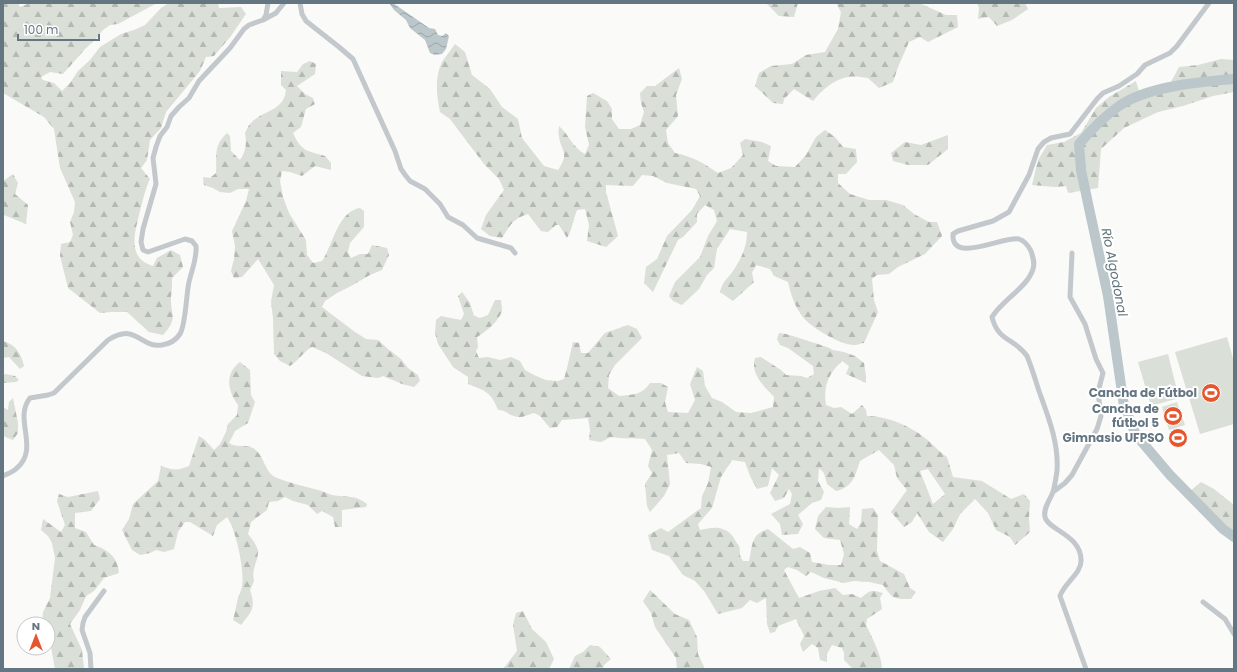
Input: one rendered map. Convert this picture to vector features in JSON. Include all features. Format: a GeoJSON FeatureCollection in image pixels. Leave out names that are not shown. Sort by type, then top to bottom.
{"type":"FeatureCollection","features":[{"type":"Feature","properties":{"kind":"street"},"geometry":{"type":"LineString","coordinates":[[263,20],[266,15],[268,3]]}},
{"type":"Feature","properties":{"kind":"street"},"geometry":{"type":"LineString","coordinates":[[3,476],[17,468],[27,452],[24,411],[25,404],[30,398],[54,393],[108,340],[117,334],[134,334],[150,344],[162,346],[173,342],[180,333],[189,281],[197,255],[196,246],[192,241],[185,238],[148,252],[143,250],[141,242],[156,184],[154,158],[156,147],[160,136],[167,127],[172,116],[189,98],[199,81],[230,48],[244,29],[249,25],[276,13],[284,3]]}},
{"type":"Feature","properties":{"kind":"street"},"geometry":{"type":"LineString","coordinates":[[300,3],[302,14],[306,21],[339,46],[353,59],[402,169],[410,181],[425,189],[440,204],[448,217],[463,225],[477,238],[511,248],[515,253]]}},
{"type":"Feature","properties":{"kind":"street"},"geometry":{"type":"LineString","coordinates":[[1086,669],[1060,596],[1065,586],[1079,569],[1081,560],[1079,550],[1069,537],[1048,522],[1045,517],[1047,503],[1053,492],[1057,470],[1054,439],[1030,362],[1023,349],[1001,336],[994,326],[992,317],[997,309],[1028,278],[1034,269],[1034,258],[1024,241],[1017,238],[981,246],[962,248],[955,244],[953,234],[958,231],[993,221],[1009,212],[1029,175],[1038,149],[1044,142],[1051,138],[1070,134],[1103,93],[1119,86],[1137,74],[1145,64],[1170,53],[1178,46],[1209,3]]}},
{"type":"Feature","properties":{"kind":"street"},"geometry":{"type":"LineString","coordinates":[[1053,492],[1065,483],[1072,475],[1097,429],[1101,416],[1098,392],[1103,373],[1096,359],[1085,324],[1070,297],[1072,253]]}},
{"type":"Feature","properties":{"kind":"street"},"geometry":{"type":"LineString","coordinates":[[91,669],[90,653],[82,630],[83,623],[85,617],[104,591]]}},
{"type":"Feature","properties":{"kind":"street"},"geometry":{"type":"LineString","coordinates":[[1203,602],[1224,619],[1234,634]]}},
{"type":"Feature","properties":{"kind":"green space"},"geometry":{"type":"Polygon","coordinates":[[[3,3],[18,3],[20,7],[30,3],[157,3],[118,24],[110,25],[103,30],[63,74],[50,72],[41,77],[43,80],[54,83],[62,91],[100,47],[121,34],[145,25],[161,8],[169,3],[218,3],[219,8],[241,7],[246,14],[231,36],[214,56],[206,57],[200,71],[166,112],[161,128],[150,140],[147,160],[141,168],[150,179],[144,195],[136,227],[134,243],[136,251],[144,262],[153,266],[157,258],[171,250],[180,255],[183,267],[172,278],[171,303],[173,316],[171,324],[163,335],[149,332],[127,312],[100,313],[68,288],[60,256],[61,244],[70,242],[73,235],[70,222],[74,212],[75,202],[60,168],[54,129],[44,117],[3,93],[3,3]]]}},
{"type":"Feature","properties":{"kind":"green space"},"geometry":{"type":"Polygon","coordinates":[[[766,3],[798,3],[794,17],[779,16],[766,3]]]}},
{"type":"Feature","properties":{"kind":"green space"},"geometry":{"type":"Polygon","coordinates":[[[836,3],[919,3],[946,15],[957,15],[958,27],[928,42],[920,37],[909,42],[893,82],[879,88],[868,78],[848,77],[838,80],[828,86],[813,101],[794,89],[784,99],[783,104],[773,103],[755,86],[759,73],[771,66],[792,64],[806,55],[825,52],[838,29],[841,12],[836,3]]]}},
{"type":"Feature","properties":{"kind":"green space"},"geometry":{"type":"Polygon","coordinates":[[[977,3],[1025,3],[1028,9],[1012,20],[997,26],[989,17],[978,19],[979,8],[977,3]]]}},
{"type":"Feature","properties":{"kind":"green space"},"geometry":{"type":"Polygon","coordinates":[[[455,44],[465,52],[472,75],[490,89],[502,107],[518,119],[522,138],[544,166],[558,170],[564,159],[564,152],[559,135],[559,126],[574,145],[585,154],[589,145],[585,127],[587,96],[593,93],[607,101],[612,109],[612,119],[619,129],[631,129],[640,125],[644,112],[640,93],[647,86],[655,86],[679,68],[682,79],[676,95],[678,116],[666,130],[668,143],[675,153],[688,156],[718,173],[731,168],[743,155],[740,143],[745,139],[762,142],[771,146],[768,161],[776,166],[795,167],[806,155],[816,137],[825,130],[835,137],[843,147],[856,149],[857,162],[846,174],[838,174],[838,183],[850,194],[869,200],[886,200],[903,205],[914,214],[929,222],[937,222],[942,236],[925,254],[898,267],[889,274],[877,275],[872,279],[874,300],[878,312],[864,343],[855,345],[842,342],[827,335],[806,320],[799,312],[795,304],[788,282],[774,276],[770,269],[756,265],[752,273],[754,282],[733,301],[720,292],[724,282],[733,271],[741,257],[745,248],[747,232],[730,229],[717,249],[714,268],[707,275],[699,289],[682,305],[673,301],[669,296],[675,282],[700,257],[708,236],[717,221],[714,210],[705,205],[697,214],[697,222],[683,237],[678,240],[653,292],[644,283],[646,267],[657,259],[667,236],[692,210],[700,196],[696,189],[667,183],[653,176],[642,175],[633,186],[606,185],[606,192],[618,236],[606,247],[587,241],[589,225],[585,209],[577,210],[567,238],[559,225],[556,225],[548,232],[541,231],[528,214],[512,223],[502,238],[490,236],[481,229],[486,215],[504,190],[499,179],[484,164],[450,119],[440,112],[437,94],[439,68],[455,44]]]}},
{"type":"Feature","properties":{"kind":"green space"},"geometry":{"type":"Polygon","coordinates":[[[1221,59],[1234,60],[1234,92],[1213,96],[1183,106],[1158,112],[1124,128],[1101,149],[1098,188],[1068,193],[1066,186],[1055,187],[1032,185],[1038,160],[1047,145],[1064,142],[1081,133],[1096,108],[1109,97],[1136,81],[1141,99],[1165,93],[1179,67],[1198,65],[1221,59]]]}},
{"type":"Feature","properties":{"kind":"green space"},"geometry":{"type":"Polygon","coordinates":[[[310,61],[316,64],[315,74],[297,86],[305,94],[313,98],[315,104],[306,109],[301,127],[293,133],[302,147],[314,153],[325,156],[331,163],[331,170],[315,166],[302,176],[282,171],[280,181],[283,197],[289,213],[306,240],[307,255],[313,263],[322,261],[346,215],[353,210],[360,208],[364,211],[364,227],[350,243],[348,252],[351,258],[360,254],[368,254],[372,245],[387,248],[389,255],[382,270],[337,293],[325,301],[322,307],[366,339],[378,340],[401,359],[408,368],[418,375],[420,381],[414,387],[383,376],[378,378],[362,376],[326,353],[312,347],[290,366],[280,361],[274,354],[271,302],[274,285],[258,259],[242,277],[234,278],[231,271],[235,246],[232,231],[246,201],[249,189],[238,189],[230,193],[220,192],[204,185],[203,177],[210,178],[216,173],[216,156],[218,147],[227,133],[230,136],[231,151],[240,160],[244,154],[246,144],[245,133],[249,125],[282,102],[286,90],[281,85],[281,71],[297,72],[303,64],[310,61]]]}},
{"type":"Feature","properties":{"kind":"green space"},"geometry":{"type":"Polygon","coordinates":[[[948,135],[948,149],[928,165],[908,165],[893,161],[891,153],[905,142],[921,145],[948,135]]]}},
{"type":"Feature","properties":{"kind":"green space"},"geometry":{"type":"Polygon","coordinates":[[[13,174],[18,183],[15,194],[28,205],[26,224],[4,215],[3,216],[3,181],[13,174]]]}},
{"type":"Feature","properties":{"kind":"green space"},"geometry":{"type":"Polygon","coordinates":[[[462,292],[470,303],[474,316],[480,318],[488,315],[495,300],[501,300],[501,314],[488,329],[477,337],[478,347],[476,351],[479,358],[488,357],[500,360],[511,357],[520,361],[525,370],[546,380],[558,381],[564,379],[573,342],[579,343],[581,353],[588,353],[605,333],[628,325],[637,329],[642,338],[615,365],[609,375],[608,388],[619,396],[640,392],[650,383],[661,383],[668,387],[665,402],[668,412],[688,413],[695,400],[690,384],[697,367],[703,371],[705,386],[712,398],[722,402],[736,412],[751,413],[773,407],[774,397],[762,384],[754,369],[755,358],[761,357],[786,375],[807,378],[814,374],[813,366],[788,348],[780,345],[777,339],[779,333],[855,356],[864,363],[866,383],[846,374],[849,366],[842,361],[833,371],[828,381],[825,392],[826,405],[834,408],[841,407],[852,414],[862,405],[866,410],[867,416],[875,416],[898,422],[925,438],[947,457],[953,477],[982,481],[1011,499],[1024,494],[1030,501],[1030,532],[1015,545],[1010,537],[996,530],[988,513],[975,499],[960,514],[953,529],[943,542],[929,532],[917,513],[912,522],[904,527],[891,512],[907,490],[897,478],[894,465],[879,450],[860,461],[855,476],[850,484],[836,491],[827,484],[824,473],[819,468],[818,481],[824,492],[821,500],[812,503],[798,515],[803,524],[798,534],[782,535],[780,524],[771,514],[790,504],[792,494],[789,489],[784,498],[775,501],[770,493],[779,475],[772,468],[768,486],[757,489],[745,462],[732,460],[721,477],[712,508],[698,524],[700,530],[718,528],[727,531],[739,546],[741,559],[743,561],[749,561],[753,541],[758,534],[768,529],[793,549],[800,547],[810,553],[812,562],[829,565],[841,565],[844,554],[840,540],[824,538],[815,529],[818,516],[826,507],[850,507],[849,524],[857,529],[861,522],[862,509],[873,508],[878,515],[877,551],[880,561],[904,574],[910,588],[916,592],[911,599],[900,599],[892,596],[883,585],[854,581],[844,583],[824,578],[811,572],[806,576],[797,570],[788,567],[784,570],[799,598],[819,591],[835,588],[843,595],[852,594],[861,598],[870,591],[883,593],[880,598],[882,609],[867,619],[866,625],[879,654],[882,665],[881,669],[853,669],[844,660],[842,648],[832,645],[827,654],[827,662],[820,660],[818,648],[812,644],[803,652],[800,644],[804,636],[796,619],[778,626],[775,632],[770,633],[767,624],[766,598],[757,603],[750,600],[742,608],[718,614],[704,591],[695,581],[683,575],[669,556],[652,550],[648,535],[661,528],[668,532],[701,508],[702,496],[708,483],[711,467],[701,464],[686,463],[679,453],[667,455],[670,484],[664,496],[650,512],[647,506],[645,484],[652,473],[648,466],[652,450],[645,439],[611,437],[601,442],[589,440],[590,430],[588,418],[562,420],[557,427],[550,428],[540,416],[534,413],[517,417],[498,410],[493,399],[487,393],[468,384],[468,377],[453,367],[438,344],[435,333],[436,320],[441,316],[461,320],[464,314],[458,296],[462,292]],[[928,469],[920,471],[933,504],[945,494],[928,469]]]}},
{"type":"Feature","properties":{"kind":"green space","name":"Cancha de Fútbol"},"geometry":{"type":"Polygon","coordinates":[[[1227,337],[1234,362],[1234,424],[1200,434],[1175,352],[1227,337]]]}},
{"type":"Feature","properties":{"kind":"green space"},"geometry":{"type":"Polygon","coordinates":[[[3,341],[15,347],[19,353],[24,366],[20,369],[9,357],[3,358],[3,341]]]}},
{"type":"Feature","properties":{"kind":"green space"},"geometry":{"type":"Polygon","coordinates":[[[1168,354],[1179,398],[1151,406],[1138,362],[1168,354]]]}},
{"type":"Feature","properties":{"kind":"green space"},"geometry":{"type":"Polygon","coordinates":[[[240,362],[250,370],[251,395],[255,402],[248,423],[235,431],[229,443],[253,448],[260,455],[269,472],[277,478],[320,490],[332,495],[358,499],[367,504],[366,507],[342,510],[342,527],[335,527],[333,517],[322,511],[317,514],[308,505],[285,497],[278,501],[269,502],[267,510],[251,522],[248,534],[257,547],[258,555],[253,573],[254,581],[250,590],[253,605],[250,613],[241,625],[233,620],[243,580],[241,561],[234,531],[227,517],[217,525],[213,536],[190,522],[185,522],[178,532],[174,549],[164,552],[156,550],[140,555],[132,550],[122,530],[129,519],[133,504],[158,481],[161,466],[181,469],[189,466],[199,436],[214,450],[220,444],[228,424],[237,415],[238,405],[232,394],[229,383],[232,372],[240,362]]]}},
{"type":"Feature","properties":{"kind":"green space"},"geometry":{"type":"Polygon","coordinates":[[[6,374],[15,376],[19,380],[16,382],[3,383],[3,375],[6,374]]]}},
{"type":"Feature","properties":{"kind":"green space"},"geometry":{"type":"Polygon","coordinates":[[[13,398],[18,423],[18,433],[13,440],[3,436],[3,407],[8,410],[9,402],[13,398]]]}},
{"type":"Feature","properties":{"kind":"green space","name":"Cancha de fútbol 5"},"geometry":{"type":"Polygon","coordinates":[[[1177,402],[1185,425],[1169,430],[1162,407],[1177,402]]]}},
{"type":"Feature","properties":{"kind":"green space"},"geometry":{"type":"Polygon","coordinates":[[[1201,482],[1214,489],[1234,505],[1234,536],[1223,527],[1189,492],[1201,482]]]}},
{"type":"Feature","properties":{"kind":"green space"},"geometry":{"type":"Polygon","coordinates":[[[98,491],[100,499],[91,511],[75,513],[75,528],[86,532],[94,545],[104,549],[114,558],[117,563],[119,573],[104,578],[94,591],[86,596],[80,610],[70,624],[82,650],[84,669],[55,669],[53,656],[56,656],[56,616],[43,616],[43,612],[50,598],[55,558],[52,543],[48,536],[41,530],[43,519],[61,532],[65,525],[57,501],[59,494],[68,497],[98,491]]]}},
{"type":"Feature","properties":{"kind":"green space"},"geometry":{"type":"Polygon","coordinates":[[[650,590],[675,614],[689,620],[697,637],[698,654],[705,669],[677,669],[676,658],[655,627],[651,613],[643,601],[650,590]]]}},
{"type":"Feature","properties":{"kind":"green space"},"geometry":{"type":"Polygon","coordinates":[[[523,611],[532,629],[546,642],[554,659],[549,669],[503,669],[517,651],[513,625],[516,613],[523,611]]]}},
{"type":"Feature","properties":{"kind":"green space"},"geometry":{"type":"Polygon","coordinates":[[[590,645],[600,647],[611,659],[604,665],[603,669],[569,669],[575,656],[583,652],[590,645]]]}},
{"type":"Feature","properties":{"kind":"water"},"geometry":{"type":"Polygon","coordinates":[[[389,3],[393,3],[429,28],[435,29],[438,35],[442,36],[446,33],[449,36],[446,49],[442,54],[435,55],[430,53],[425,40],[410,28],[406,20],[394,10],[389,3]]]}},
{"type":"Feature","properties":{"kind":"waterway","name":"Río Algodonal"},"geometry":{"type":"LineString","coordinates":[[1234,79],[1159,89],[1131,99],[1108,115],[1079,144],[1081,170],[1108,296],[1124,406],[1136,435],[1170,475],[1223,529],[1234,537]]}},
{"type":"Feature","properties":{"kind":"place","name":"Cancha de Fútbol"},"geometry":{"type":"Point","coordinates":[1211,393]}},
{"type":"Feature","properties":{"kind":"place","name":"Cancha de fútbol 5"},"geometry":{"type":"Point","coordinates":[1173,416]}},
{"type":"Feature","properties":{"kind":"place","name":"Gimnasio UFPSO"},"geometry":{"type":"Point","coordinates":[1178,438]}}]}
